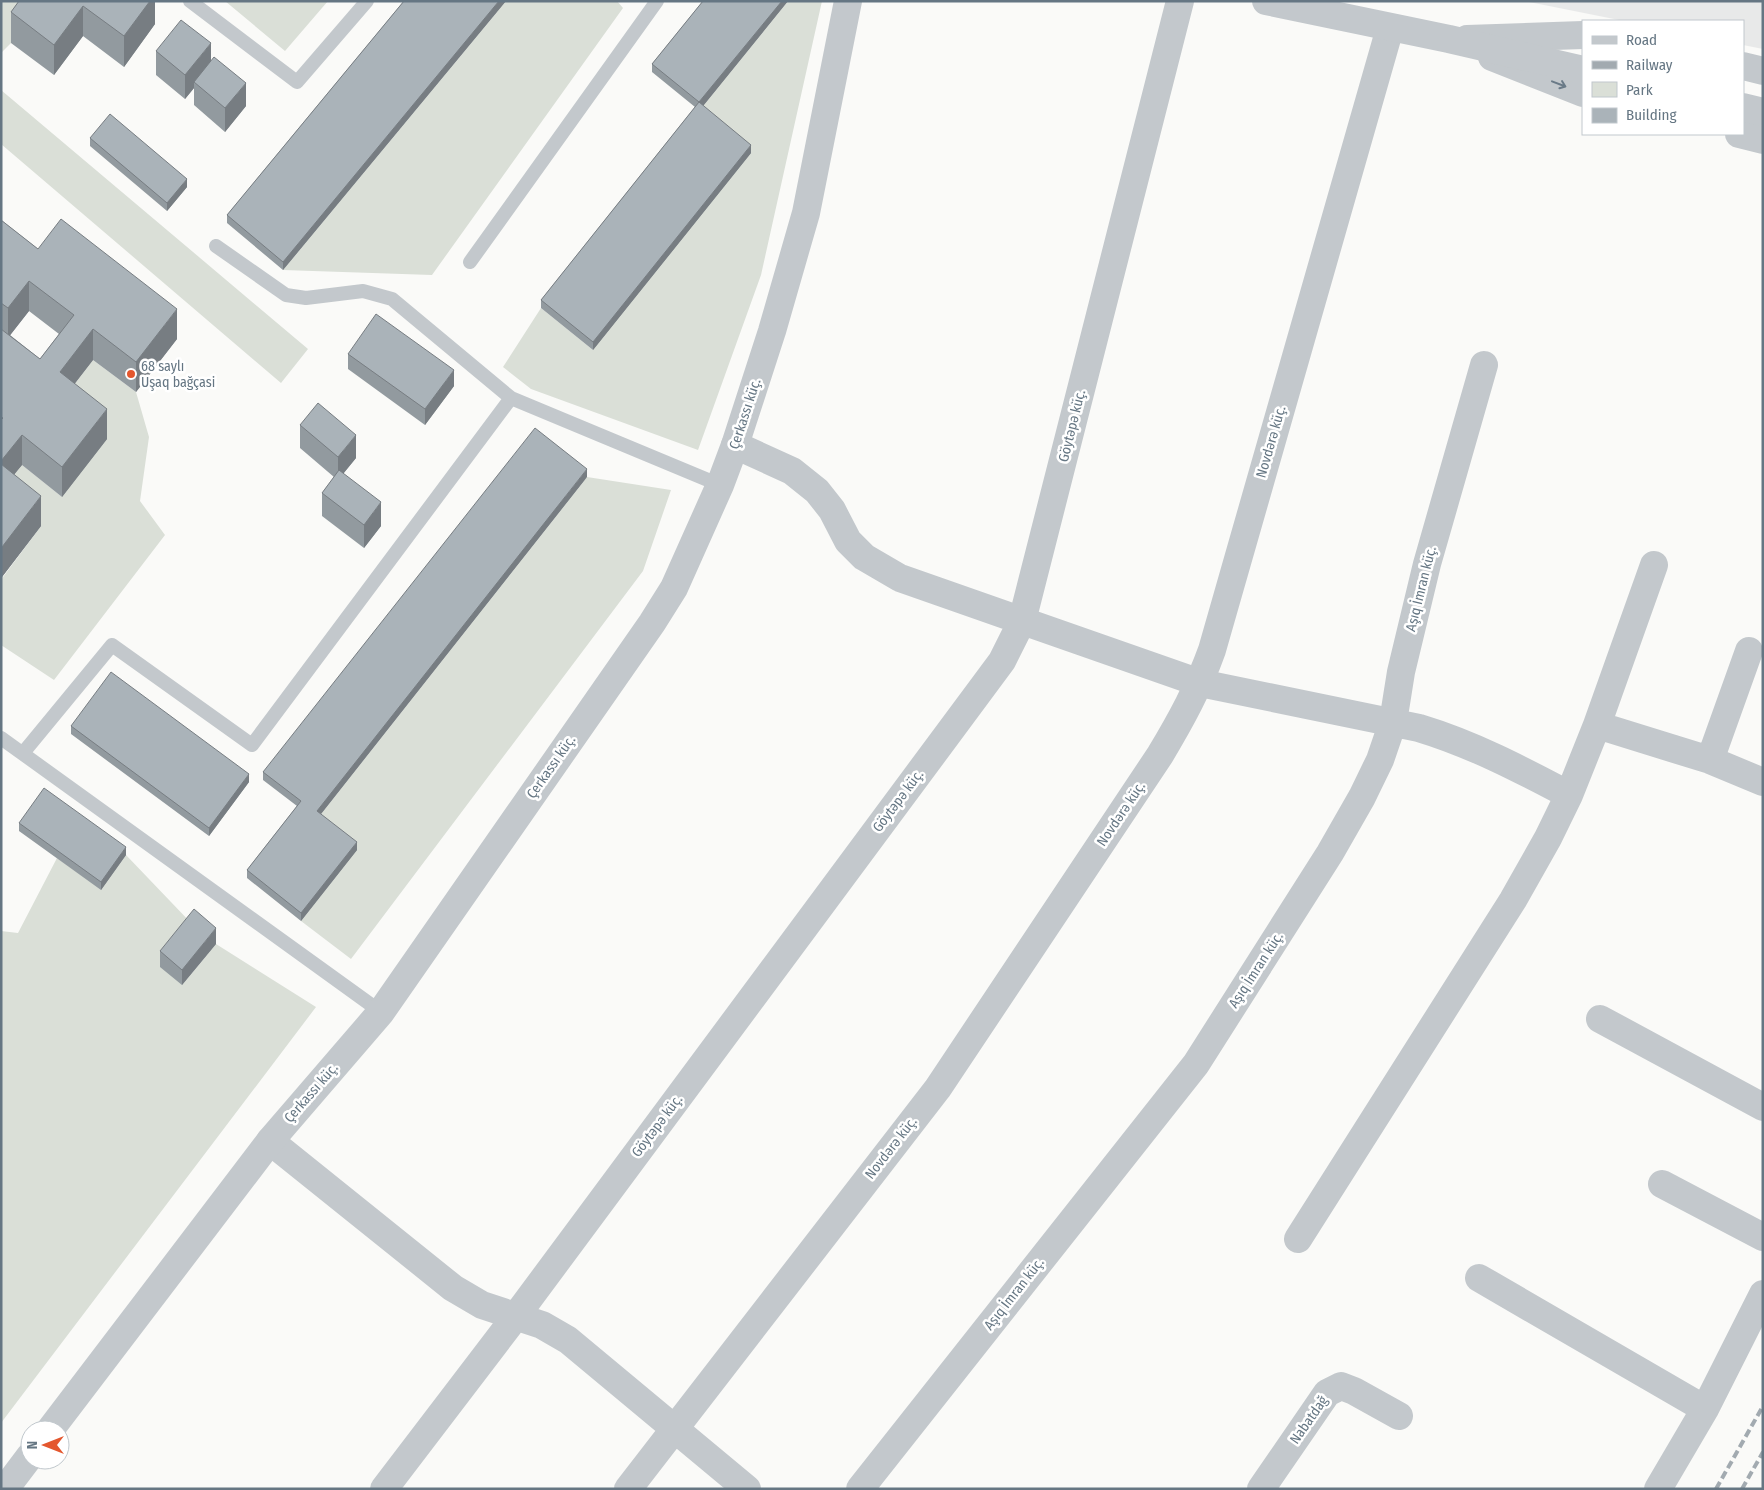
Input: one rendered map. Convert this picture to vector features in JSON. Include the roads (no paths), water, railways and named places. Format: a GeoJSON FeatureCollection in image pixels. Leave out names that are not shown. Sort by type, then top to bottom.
{"type":"FeatureCollection","features":[{"type":"Feature","properties":{"kind":"street","name":"Çerkassı küç."},"geometry":{"type":"LineString","coordinates":[[58,1420],[270,1141],[381,1012],[652,623],[674,588],[720,485],[772,331],[806,213],[848,1]]}},
{"type":"Feature","properties":{"kind":"street","name":"Göytəpə küç."},"geometry":{"type":"LineString","coordinates":[[384,1489],[516,1316],[1002,661],[1022,621],[1180,1]]}},
{"type":"Feature","properties":{"kind":"street"},"geometry":{"type":"LineString","coordinates":[[1266,1],[1582,70]]}},
{"type":"Feature","properties":{"kind":"street","name":"Novdərə küç."},"geometry":{"type":"LineString","coordinates":[[628,1489],[674,1427],[938,1088],[1160,755],[1184,715],[1200,683],[1212,650],[1390,28]]}},
{"type":"Feature","properties":{"kind":"street"},"geometry":{"type":"LineString","coordinates":[[1449,40],[1582,35]]}},
{"type":"Feature","properties":{"kind":"street"},"geometry":{"type":"LineString","coordinates":[[1449,40],[1582,93]]}},
{"type":"Feature","properties":{"kind":"street"},"geometry":{"type":"LineString","coordinates":[[1744,66],[1763,71]]}},
{"type":"Feature","properties":{"kind":"street"},"geometry":{"type":"LineString","coordinates":[[1744,107],[1763,112]]}},
{"type":"Feature","properties":{"kind":"street"},"geometry":{"type":"LineString","coordinates":[[1743,135],[1763,140]]}},
{"type":"Feature","properties":{"kind":"street","name":"Aşıq İmran küç."},"geometry":{"type":"LineString","coordinates":[[860,1489],[1196,1064],[1330,853],[1380,760],[1393,722],[1401,672],[1427,564],[1484,365]]}},
{"type":"Feature","properties":{"kind":"street"},"geometry":{"type":"LineString","coordinates":[[735,445],[792,471],[817,491],[832,510],[848,541],[864,557],[900,578],[1200,683],[1393,722],[1450,737],[1505,762],[1569,795]]}},
{"type":"Feature","properties":{"kind":"street"},"geometry":{"type":"LineString","coordinates":[[1298,1239],[1513,900],[1548,838],[1569,795],[1597,725],[1654,565]]}},
{"type":"Feature","properties":{"kind":"street"},"geometry":{"type":"LineString","coordinates":[[1710,760],[1749,650]]}},
{"type":"Feature","properties":{"kind":"street"},"geometry":{"type":"LineString","coordinates":[[1597,725],[1710,760],[1763,782]]}},
{"type":"Feature","properties":{"kind":"street"},"geometry":{"type":"LineString","coordinates":[[1600,1019],[1763,1107]]}},
{"type":"Feature","properties":{"kind":"street"},"geometry":{"type":"LineString","coordinates":[[270,1141],[453,1288],[482,1305],[542,1325],[568,1340],[747,1489]]}},
{"type":"Feature","properties":{"kind":"street"},"geometry":{"type":"LineString","coordinates":[[1662,1184],[1763,1238]]}},
{"type":"Feature","properties":{"kind":"street"},"geometry":{"type":"LineString","coordinates":[[1480,1278],[1705,1409]]}},
{"type":"Feature","properties":{"kind":"street"},"geometry":{"type":"LineString","coordinates":[[1658,1489],[1705,1409],[1763,1294]]}},
{"type":"Feature","properties":{"kind":"street","name":"Nabatdağ"},"geometry":{"type":"LineString","coordinates":[[1261,1489],[1327,1393],[1341,1386],[1354,1391],[1399,1416]]}},
{"type":"Feature","properties":{"kind":"street"},"geometry":{"type":"LineString","coordinates":[[5,1489],[20,1469]]}},
{"type":"Feature","properties":{"kind":"lane"},"geometry":{"type":"LineString","coordinates":[[190,1],[296,82],[367,1]]}},
{"type":"Feature","properties":{"kind":"lane"},"geometry":{"type":"LineString","coordinates":[[470,262],[657,1]]}},
{"type":"Feature","properties":{"kind":"lane"},"geometry":{"type":"LineString","coordinates":[[216,246],[286,295],[306,298],[363,291],[392,299],[511,398],[720,485]]}},
{"type":"Feature","properties":{"kind":"lane"},"geometry":{"type":"LineString","coordinates":[[23,754],[112,646],[252,745],[511,398]]}},
{"type":"Feature","properties":{"kind":"lane"},"geometry":{"type":"LineString","coordinates":[[1,738],[381,1012]]}},
{"type":"Feature","properties":{"kind":"railway"},"geometry":{"type":"LineString","coordinates":[[1716,1489],[1763,1406]]}},
{"type":"Feature","properties":{"kind":"railway"},"geometry":{"type":"LineString","coordinates":[[1742,1489],[1763,1452]]}},
{"type":"Feature","properties":{"kind":"place","name":"68 saylı Uşaq bağçasi"},"geometry":{"type":"Point","coordinates":[131,374]}}]}
